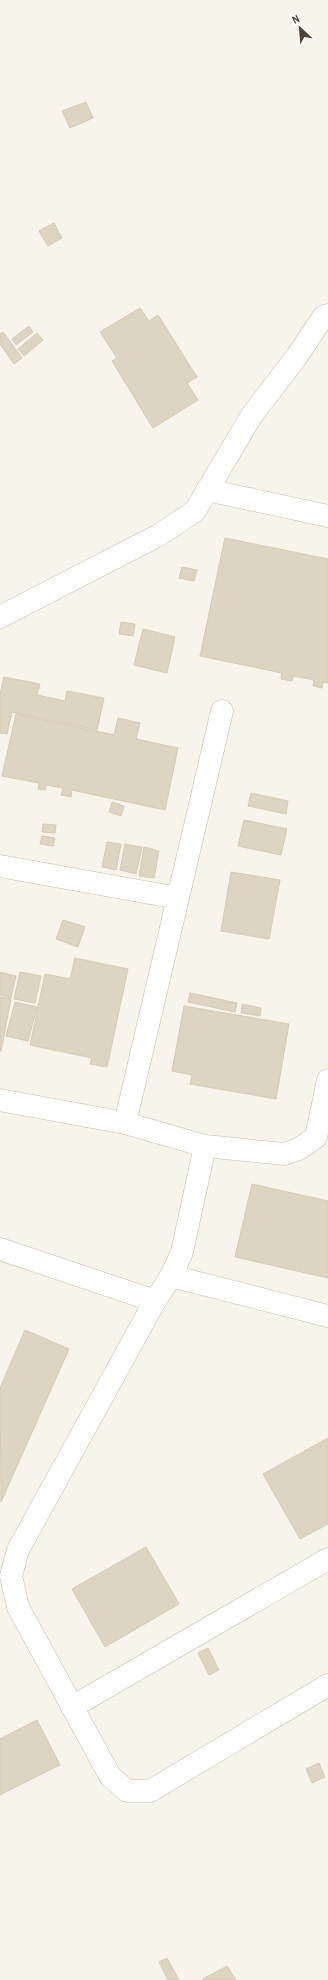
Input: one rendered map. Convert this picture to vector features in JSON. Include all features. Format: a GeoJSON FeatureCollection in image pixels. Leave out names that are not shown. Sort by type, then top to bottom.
{"type":"FeatureCollection","features":[{"type":"Feature","properties":{"kind":"street"},"geometry":{"type":"LineString","coordinates":[[0,617],[159,535],[195,511],[252,415],[297,356],[323,317],[328,316]]}},
{"type":"Feature","properties":{"kind":"street"},"geometry":{"type":"LineString","coordinates":[[207,490],[328,516]]}},
{"type":"Feature","properties":{"kind":"street"},"geometry":{"type":"LineString","coordinates":[[125,1123],[222,711]]}},
{"type":"Feature","properties":{"kind":"street"},"geometry":{"type":"LineString","coordinates":[[0,866],[178,898]]}},
{"type":"Feature","properties":{"kind":"street"},"geometry":{"type":"LineString","coordinates":[[0,1100],[125,1123],[205,1146],[284,1154],[299,1149],[322,1138],[328,1080]]}},
{"type":"Feature","properties":{"kind":"street"},"geometry":{"type":"LineString","coordinates":[[205,1146],[182,1252],[171,1276],[155,1301],[18,1550],[11,1576],[18,1607],[110,1776],[127,1792],[150,1790],[328,1685]]}},
{"type":"Feature","properties":{"kind":"street"},"geometry":{"type":"LineString","coordinates":[[0,1249],[155,1301]]}},
{"type":"Feature","properties":{"kind":"street"},"geometry":{"type":"LineString","coordinates":[[171,1276],[328,1316]]}},
{"type":"Feature","properties":{"kind":"street"},"geometry":{"type":"LineString","coordinates":[[72,1707],[328,1559]]}},
{"type":"Feature","properties":{"kind":"building"},"geometry":{"type":"Polygon","coordinates":[[[86,102],[93,118],[70,128],[62,111],[86,102]]]}},
{"type":"Feature","properties":{"kind":"building"},"geometry":{"type":"Polygon","coordinates":[[[54,223],[62,238],[48,246],[39,231],[54,223]]]}},
{"type":"Feature","properties":{"kind":"building"},"geometry":{"type":"Polygon","coordinates":[[[140,308],[149,321],[158,315],[197,377],[187,383],[198,400],[153,428],[112,361],[117,358],[100,332],[140,308]]]}},
{"type":"Feature","properties":{"kind":"building"},"geometry":{"type":"Polygon","coordinates":[[[29,326],[33,332],[16,345],[12,339],[29,326]]]}},
{"type":"Feature","properties":{"kind":"building"},"geometry":{"type":"Polygon","coordinates":[[[3,332],[22,358],[14,364],[0,344],[0,334],[3,332]]]}},
{"type":"Feature","properties":{"kind":"building"},"geometry":{"type":"Polygon","coordinates":[[[37,333],[43,340],[24,356],[18,349],[37,333]]]}},
{"type":"Feature","properties":{"kind":"building"},"geometry":{"type":"Polygon","coordinates":[[[225,538],[328,559],[328,683],[323,682],[322,688],[313,686],[314,680],[293,676],[292,681],[281,679],[282,673],[200,656],[225,538]]]}},
{"type":"Feature","properties":{"kind":"building"},"geometry":{"type":"Polygon","coordinates":[[[182,567],[197,570],[194,581],[179,578],[182,567]]]}},
{"type":"Feature","properties":{"kind":"building"},"geometry":{"type":"Polygon","coordinates":[[[121,622],[135,624],[133,636],[119,634],[121,622]]]}},
{"type":"Feature","properties":{"kind":"building"},"geometry":{"type":"Polygon","coordinates":[[[143,629],[175,637],[167,673],[134,665],[143,629]]]}},
{"type":"Feature","properties":{"kind":"building"},"geometry":{"type":"Polygon","coordinates":[[[4,677],[40,684],[37,695],[65,701],[67,691],[104,698],[97,730],[12,712],[7,734],[0,733],[0,694],[4,677]]]}},
{"type":"Feature","properties":{"kind":"building"},"geometry":{"type":"Polygon","coordinates":[[[16,714],[114,735],[118,718],[140,723],[136,739],[178,748],[165,810],[72,790],[71,797],[61,795],[63,788],[46,785],[45,790],[38,789],[39,783],[2,776],[16,714]]]}},
{"type":"Feature","properties":{"kind":"building"},"geometry":{"type":"Polygon","coordinates":[[[251,793],[288,801],[286,814],[248,806],[251,793]]]}},
{"type":"Feature","properties":{"kind":"building"},"geometry":{"type":"Polygon","coordinates":[[[112,802],[124,806],[121,816],[109,812],[112,802]]]}},
{"type":"Feature","properties":{"kind":"building"},"geometry":{"type":"Polygon","coordinates":[[[244,820],[287,829],[281,855],[238,846],[244,820]]]}},
{"type":"Feature","properties":{"kind":"building"},"geometry":{"type":"Polygon","coordinates":[[[43,824],[56,825],[55,833],[42,832],[43,824]]]}},
{"type":"Feature","properties":{"kind":"building"},"geometry":{"type":"Polygon","coordinates":[[[42,836],[55,838],[53,846],[40,844],[42,836]]]}},
{"type":"Feature","properties":{"kind":"building"},"geometry":{"type":"Polygon","coordinates":[[[107,842],[121,844],[116,870],[102,867],[107,842]]]}},
{"type":"Feature","properties":{"kind":"building"},"geometry":{"type":"Polygon","coordinates":[[[125,844],[142,847],[136,874],[120,870],[125,844]]]}},
{"type":"Feature","properties":{"kind":"building"},"geometry":{"type":"Polygon","coordinates":[[[144,847],[159,851],[154,878],[139,876],[144,847]]]}},
{"type":"Feature","properties":{"kind":"building"},"geometry":{"type":"Polygon","coordinates":[[[231,872],[280,880],[269,939],[221,931],[231,872]]]}},
{"type":"Feature","properties":{"kind":"building"},"geometry":{"type":"Polygon","coordinates":[[[63,920],[85,927],[78,947],[56,939],[63,920]]]}},
{"type":"Feature","properties":{"kind":"building"},"geometry":{"type":"Polygon","coordinates":[[[75,958],[128,969],[107,1067],[90,1064],[92,1058],[30,1045],[45,974],[70,979],[75,958]]]}},
{"type":"Feature","properties":{"kind":"building"},"geometry":{"type":"Polygon","coordinates":[[[0,972],[16,976],[11,998],[0,995],[0,972]]]}},
{"type":"Feature","properties":{"kind":"building"},"geometry":{"type":"Polygon","coordinates":[[[20,972],[41,976],[35,1003],[14,999],[20,972]]]}},
{"type":"Feature","properties":{"kind":"building"},"geometry":{"type":"Polygon","coordinates":[[[190,993],[237,1003],[235,1012],[188,1002],[190,993]]]}},
{"type":"Feature","properties":{"kind":"building"},"geometry":{"type":"Polygon","coordinates":[[[0,997],[11,999],[1,1051],[0,1051],[0,997]]]}},
{"type":"Feature","properties":{"kind":"building"},"geometry":{"type":"Polygon","coordinates":[[[15,1002],[37,1007],[28,1041],[6,1036],[15,1002]]]}},
{"type":"Feature","properties":{"kind":"building"},"geometry":{"type":"Polygon","coordinates":[[[242,1004],[261,1008],[260,1016],[241,1013],[242,1004]]]}},
{"type":"Feature","properties":{"kind":"building"},"geometry":{"type":"Polygon","coordinates":[[[184,1006],[289,1024],[276,1099],[190,1084],[192,1075],[172,1071],[184,1006]]]}},
{"type":"Feature","properties":{"kind":"building"},"geometry":{"type":"Polygon","coordinates":[[[252,1184],[328,1201],[328,1278],[235,1257],[252,1184]]]}},
{"type":"Feature","properties":{"kind":"building"},"geometry":{"type":"Polygon","coordinates":[[[25,1330],[69,1349],[1,1502],[0,1388],[25,1330]]]}},
{"type":"Feature","properties":{"kind":"building"},"geometry":{"type":"Polygon","coordinates":[[[328,1438],[328,1524],[300,1539],[263,1474],[328,1438]]]}},
{"type":"Feature","properties":{"kind":"building"},"geometry":{"type":"Polygon","coordinates":[[[146,1547],[179,1604],[105,1647],[72,1589],[146,1547]]]}},
{"type":"Feature","properties":{"kind":"building"},"geometry":{"type":"Polygon","coordinates":[[[208,1648],[219,1670],[209,1675],[198,1653],[208,1648]]]}},
{"type":"Feature","properties":{"kind":"building"},"geometry":{"type":"Polygon","coordinates":[[[37,1720],[60,1765],[0,1795],[0,1739],[37,1720]]]}},
{"type":"Feature","properties":{"kind":"building"},"geometry":{"type":"Polygon","coordinates":[[[319,1763],[325,1777],[312,1783],[306,1769],[319,1763]]]}},
{"type":"Feature","properties":{"kind":"building"},"geometry":{"type":"Polygon","coordinates":[[[167,1958],[179,1980],[168,1980],[159,1962],[167,1958]]]}},
{"type":"Feature","properties":{"kind":"building"},"geometry":{"type":"Polygon","coordinates":[[[227,1966],[236,1980],[203,1980],[203,1979],[227,1966]]]}}]}
